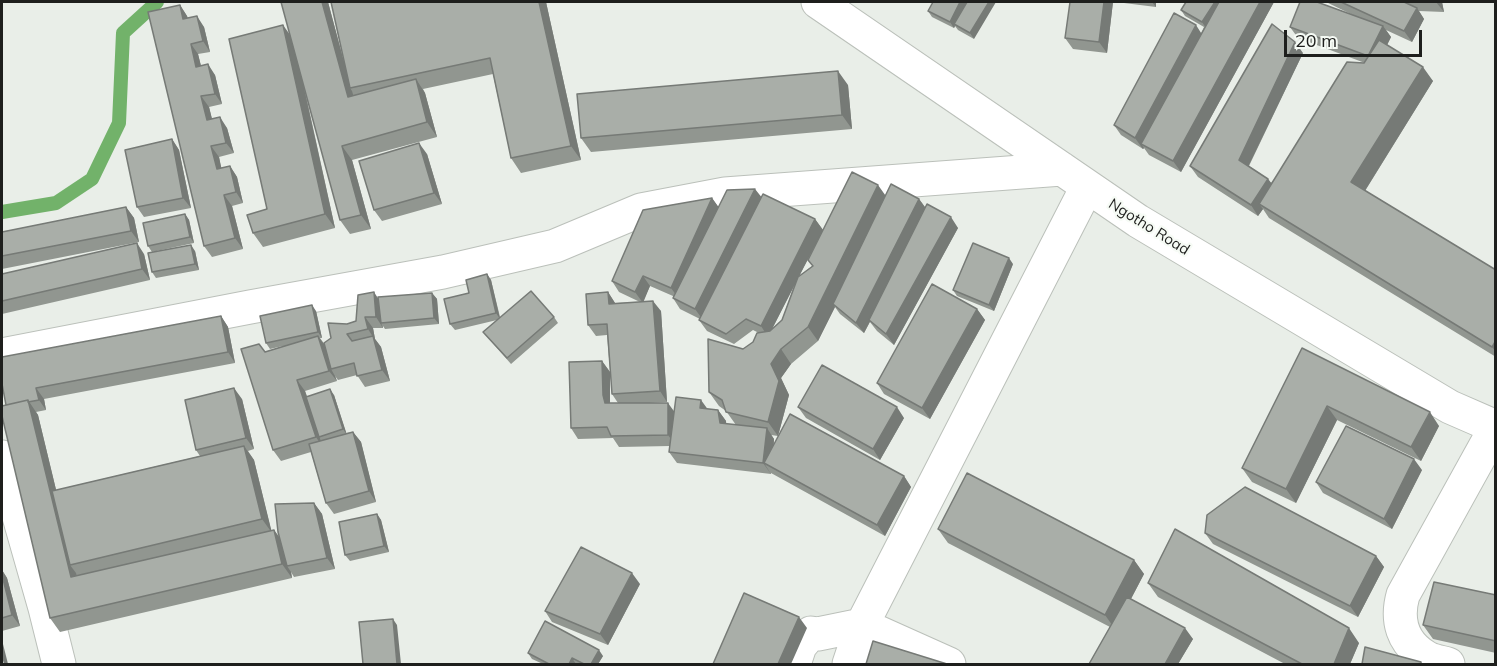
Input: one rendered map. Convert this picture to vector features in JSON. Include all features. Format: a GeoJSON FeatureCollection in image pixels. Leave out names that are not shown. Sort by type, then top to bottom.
{"type":"FeatureCollection","features":[{"type":"Feature","properties":{"kind":"street","name":"Ngotho Road"},"geometry":{"type":"LineString","coordinates":[[818,2],[1138,222],[1450,406],[1496,427]]}},
{"type":"Feature","properties":{"kind":"street"},"geometry":{"type":"LineString","coordinates":[[2,355],[443,272],[555,246],[641,210],[725,194],[1075,178],[862,625],[849,664]]}},
{"type":"Feature","properties":{"kind":"street"},"geometry":{"type":"LineString","coordinates":[[1448,664],[1426,657],[1409,642],[1400,626],[1399,609],[1403,595],[1496,427]]}},
{"type":"Feature","properties":{"kind":"street"},"geometry":{"type":"LineString","coordinates":[[2,458],[45,608],[58,664]]}},
{"type":"Feature","properties":{"kind":"street"},"geometry":{"type":"LineString","coordinates":[[794,664],[800,646],[811,633],[818,634],[862,625],[949,664]]}},
{"type":"Feature","properties":{"kind":"building"},"geometry":{"type":"Polygon","coordinates":[[[281,2],[322,2],[348,97],[416,79],[427,122],[342,146],[361,215],[340,220],[281,2]]]}},
{"type":"Feature","properties":{"kind":"building"},"geometry":{"type":"Polygon","coordinates":[[[331,2],[539,2],[571,146],[511,158],[490,58],[350,88],[331,2]]]}},
{"type":"Feature","properties":{"kind":"building"},"geometry":{"type":"Polygon","coordinates":[[[933,2],[960,2],[950,22],[928,11],[933,2]]]}},
{"type":"Feature","properties":{"kind":"building"},"geometry":{"type":"Polygon","coordinates":[[[967,2],[989,2],[970,33],[954,24],[967,2]]]}},
{"type":"Feature","properties":{"kind":"building"},"geometry":{"type":"Polygon","coordinates":[[[1070,2],[1104,2],[1099,42],[1065,38],[1070,2]]]}},
{"type":"Feature","properties":{"kind":"building"},"geometry":{"type":"Polygon","coordinates":[[[1186,2],[1215,2],[1202,22],[1181,10],[1186,2]]]}},
{"type":"Feature","properties":{"kind":"building"},"geometry":{"type":"Polygon","coordinates":[[[1219,2],[1260,2],[1173,161],[1141,144],[1219,2]]]}},
{"type":"Feature","properties":{"kind":"building"},"geometry":{"type":"Polygon","coordinates":[[[1300,2],[1317,2],[1383,26],[1368,56],[1290,27],[1300,2]]]}},
{"type":"Feature","properties":{"kind":"building"},"geometry":{"type":"Polygon","coordinates":[[[1341,2],[1404,2],[1417,8],[1404,31],[1341,2]]]}},
{"type":"Feature","properties":{"kind":"building"},"geometry":{"type":"Polygon","coordinates":[[[180,5],[183,19],[197,16],[203,41],[191,44],[196,67],[208,64],[215,94],[201,96],[207,120],[220,117],[226,143],[211,146],[217,169],[230,166],[236,192],[224,195],[235,238],[204,246],[148,12],[180,5]]]}},
{"type":"Feature","properties":{"kind":"building"},"geometry":{"type":"Polygon","coordinates":[[[1174,13],[1196,25],[1135,138],[1114,125],[1174,13]]]}},
{"type":"Feature","properties":{"kind":"building"},"geometry":{"type":"Polygon","coordinates":[[[1272,24],[1295,42],[1239,160],[1268,179],[1251,205],[1190,166],[1272,24]]]}},
{"type":"Feature","properties":{"kind":"building"},"geometry":{"type":"Polygon","coordinates":[[[283,25],[325,214],[253,233],[247,215],[267,209],[229,39],[283,25]]]}},
{"type":"Feature","properties":{"kind":"building"},"geometry":{"type":"Polygon","coordinates":[[[1379,40],[1423,67],[1351,182],[1496,270],[1496,340],[1492,347],[1259,204],[1347,62],[1364,63],[1379,40]]]}},
{"type":"Feature","properties":{"kind":"building"},"geometry":{"type":"Polygon","coordinates":[[[838,71],[842,115],[581,138],[577,94],[838,71]]]}},
{"type":"Feature","properties":{"kind":"building"},"geometry":{"type":"Polygon","coordinates":[[[172,139],[183,198],[137,207],[125,150],[172,139]]]}},
{"type":"Feature","properties":{"kind":"building"},"geometry":{"type":"Polygon","coordinates":[[[419,143],[434,193],[374,210],[359,161],[419,143]]]}},
{"type":"Feature","properties":{"kind":"building"},"geometry":{"type":"Polygon","coordinates":[[[852,172],[878,185],[808,327],[781,349],[771,364],[779,381],[768,422],[726,412],[722,400],[709,392],[708,339],[743,349],[753,342],[757,333],[770,331],[782,320],[798,277],[813,266],[808,260],[852,172]]]}},
{"type":"Feature","properties":{"kind":"building"},"geometry":{"type":"Polygon","coordinates":[[[891,184],[919,199],[856,323],[833,304],[891,184]]]}},
{"type":"Feature","properties":{"kind":"building"},"geometry":{"type":"Polygon","coordinates":[[[755,189],[695,309],[673,298],[727,190],[755,189]]]}},
{"type":"Feature","properties":{"kind":"building"},"geometry":{"type":"Polygon","coordinates":[[[763,194],[815,219],[761,326],[746,319],[726,334],[699,320],[763,194]]]}},
{"type":"Feature","properties":{"kind":"building"},"geometry":{"type":"Polygon","coordinates":[[[712,198],[671,288],[643,276],[635,292],[612,281],[643,210],[712,198]]]}},
{"type":"Feature","properties":{"kind":"building"},"geometry":{"type":"Polygon","coordinates":[[[927,204],[951,217],[886,334],[869,320],[927,204]]]}},
{"type":"Feature","properties":{"kind":"building"},"geometry":{"type":"Polygon","coordinates":[[[126,207],[131,231],[2,256],[2,232],[126,207]]]}},
{"type":"Feature","properties":{"kind":"building"},"geometry":{"type":"Polygon","coordinates":[[[185,214],[190,237],[148,246],[143,223],[185,214]]]}},
{"type":"Feature","properties":{"kind":"building"},"geometry":{"type":"Polygon","coordinates":[[[137,243],[142,269],[2,301],[2,274],[137,243]]]}},
{"type":"Feature","properties":{"kind":"building"},"geometry":{"type":"Polygon","coordinates":[[[973,243],[1009,258],[989,305],[953,290],[973,243]]]}},
{"type":"Feature","properties":{"kind":"building"},"geometry":{"type":"Polygon","coordinates":[[[191,245],[195,264],[152,272],[148,253],[191,245]]]}},
{"type":"Feature","properties":{"kind":"building"},"geometry":{"type":"Polygon","coordinates":[[[487,274],[496,313],[450,324],[444,299],[469,293],[466,280],[487,274]]]}},
{"type":"Feature","properties":{"kind":"building"},"geometry":{"type":"Polygon","coordinates":[[[932,284],[977,309],[922,408],[877,383],[932,284]]]}},
{"type":"Feature","properties":{"kind":"building"},"geometry":{"type":"Polygon","coordinates":[[[531,291],[554,317],[507,358],[483,332],[531,291]]]}},
{"type":"Feature","properties":{"kind":"building"},"geometry":{"type":"Polygon","coordinates":[[[374,292],[376,317],[365,317],[368,329],[347,334],[352,341],[373,336],[382,370],[357,376],[354,363],[331,369],[324,343],[331,338],[328,323],[347,324],[356,321],[358,295],[374,292]]]}},
{"type":"Feature","properties":{"kind":"building"},"geometry":{"type":"Polygon","coordinates":[[[608,292],[609,304],[653,301],[660,391],[612,394],[607,324],[588,325],[586,294],[608,292]]]}},
{"type":"Feature","properties":{"kind":"building"},"geometry":{"type":"Polygon","coordinates":[[[432,293],[434,318],[381,323],[378,297],[432,293]]]}},
{"type":"Feature","properties":{"kind":"building"},"geometry":{"type":"Polygon","coordinates":[[[312,305],[318,332],[266,343],[260,316],[312,305]]]}},
{"type":"Feature","properties":{"kind":"building"},"geometry":{"type":"Polygon","coordinates":[[[221,316],[228,352],[36,388],[39,400],[6,405],[2,384],[2,357],[221,316]]]}},
{"type":"Feature","properties":{"kind":"building"},"geometry":{"type":"Polygon","coordinates":[[[318,336],[329,371],[297,380],[316,437],[273,450],[241,349],[259,344],[265,352],[318,336]]]}},
{"type":"Feature","properties":{"kind":"building"},"geometry":{"type":"Polygon","coordinates":[[[1302,348],[1430,412],[1411,447],[1327,406],[1286,489],[1242,468],[1302,348]]]}},
{"type":"Feature","properties":{"kind":"building"},"geometry":{"type":"Polygon","coordinates":[[[602,361],[605,403],[668,403],[668,435],[611,436],[607,427],[571,428],[569,362],[602,361]]]}},
{"type":"Feature","properties":{"kind":"building"},"geometry":{"type":"Polygon","coordinates":[[[822,365],[897,407],[873,449],[798,407],[822,365]]]}},
{"type":"Feature","properties":{"kind":"building"},"geometry":{"type":"Polygon","coordinates":[[[234,388],[246,438],[196,450],[185,400],[234,388]]]}},
{"type":"Feature","properties":{"kind":"building"},"geometry":{"type":"Polygon","coordinates":[[[330,389],[343,429],[319,437],[306,397],[330,389]]]}},
{"type":"Feature","properties":{"kind":"building"},"geometry":{"type":"Polygon","coordinates":[[[676,397],[701,400],[700,408],[718,410],[720,423],[767,428],[763,463],[669,452],[676,397]]]}},
{"type":"Feature","properties":{"kind":"building"},"geometry":{"type":"Polygon","coordinates":[[[28,400],[71,577],[274,530],[282,564],[50,618],[2,416],[2,406],[28,400]]]}},
{"type":"Feature","properties":{"kind":"building"},"geometry":{"type":"Polygon","coordinates":[[[790,414],[904,476],[877,525],[764,463],[790,414]]]}},
{"type":"Feature","properties":{"kind":"building"},"geometry":{"type":"Polygon","coordinates":[[[1346,426],[1414,459],[1384,519],[1316,482],[1346,426]]]}},
{"type":"Feature","properties":{"kind":"building"},"geometry":{"type":"Polygon","coordinates":[[[353,432],[369,491],[326,503],[309,444],[353,432]]]}},
{"type":"Feature","properties":{"kind":"building"},"geometry":{"type":"Polygon","coordinates":[[[244,446],[262,519],[70,565],[52,491],[244,446]]]}},
{"type":"Feature","properties":{"kind":"building"},"geometry":{"type":"Polygon","coordinates":[[[967,473],[1134,560],[1105,615],[938,529],[967,473]]]}},
{"type":"Feature","properties":{"kind":"building"},"geometry":{"type":"Polygon","coordinates":[[[1245,487],[1376,556],[1350,606],[1205,533],[1207,515],[1245,487]]]}},
{"type":"Feature","properties":{"kind":"building"},"geometry":{"type":"Polygon","coordinates":[[[314,503],[327,558],[287,566],[278,532],[275,504],[314,503]]]}},
{"type":"Feature","properties":{"kind":"building"},"geometry":{"type":"Polygon","coordinates":[[[377,514],[384,546],[345,555],[339,522],[377,514]]]}},
{"type":"Feature","properties":{"kind":"building"},"geometry":{"type":"Polygon","coordinates":[[[1175,529],[1349,628],[1334,664],[1302,664],[1148,583],[1175,529]]]}},
{"type":"Feature","properties":{"kind":"building"},"geometry":{"type":"Polygon","coordinates":[[[581,547],[632,573],[600,634],[545,611],[581,547]]]}},
{"type":"Feature","properties":{"kind":"building"},"geometry":{"type":"Polygon","coordinates":[[[2,575],[12,615],[2,618],[2,575]]]}},
{"type":"Feature","properties":{"kind":"building"},"geometry":{"type":"Polygon","coordinates":[[[1434,582],[1496,595],[1496,641],[1423,625],[1434,582]]]}},
{"type":"Feature","properties":{"kind":"building"},"geometry":{"type":"Polygon","coordinates":[[[744,593],[799,617],[778,664],[713,664],[744,593]]]}},
{"type":"Feature","properties":{"kind":"building"},"geometry":{"type":"Polygon","coordinates":[[[1127,597],[1185,628],[1165,664],[1089,664],[1127,597]]]}},
{"type":"Feature","properties":{"kind":"building"},"geometry":{"type":"Polygon","coordinates":[[[393,619],[397,664],[363,664],[359,622],[393,619]]]}},
{"type":"Feature","properties":{"kind":"building"},"geometry":{"type":"Polygon","coordinates":[[[545,621],[599,650],[591,664],[584,664],[572,658],[569,664],[549,664],[528,653],[545,621]]]}},
{"type":"Feature","properties":{"kind":"building"},"geometry":{"type":"Polygon","coordinates":[[[873,641],[947,664],[866,664],[873,641]]]}},
{"type":"Feature","properties":{"kind":"building"},"geometry":{"type":"Polygon","coordinates":[[[1365,647],[1421,662],[1421,664],[1362,664],[1365,647]]]}},
{"type":"Feature","properties":{"kind":"waterway"},"geometry":{"type":"LineString","coordinates":[[2,212],[56,203],[92,179],[119,123],[123,33],[157,2]]}}]}
